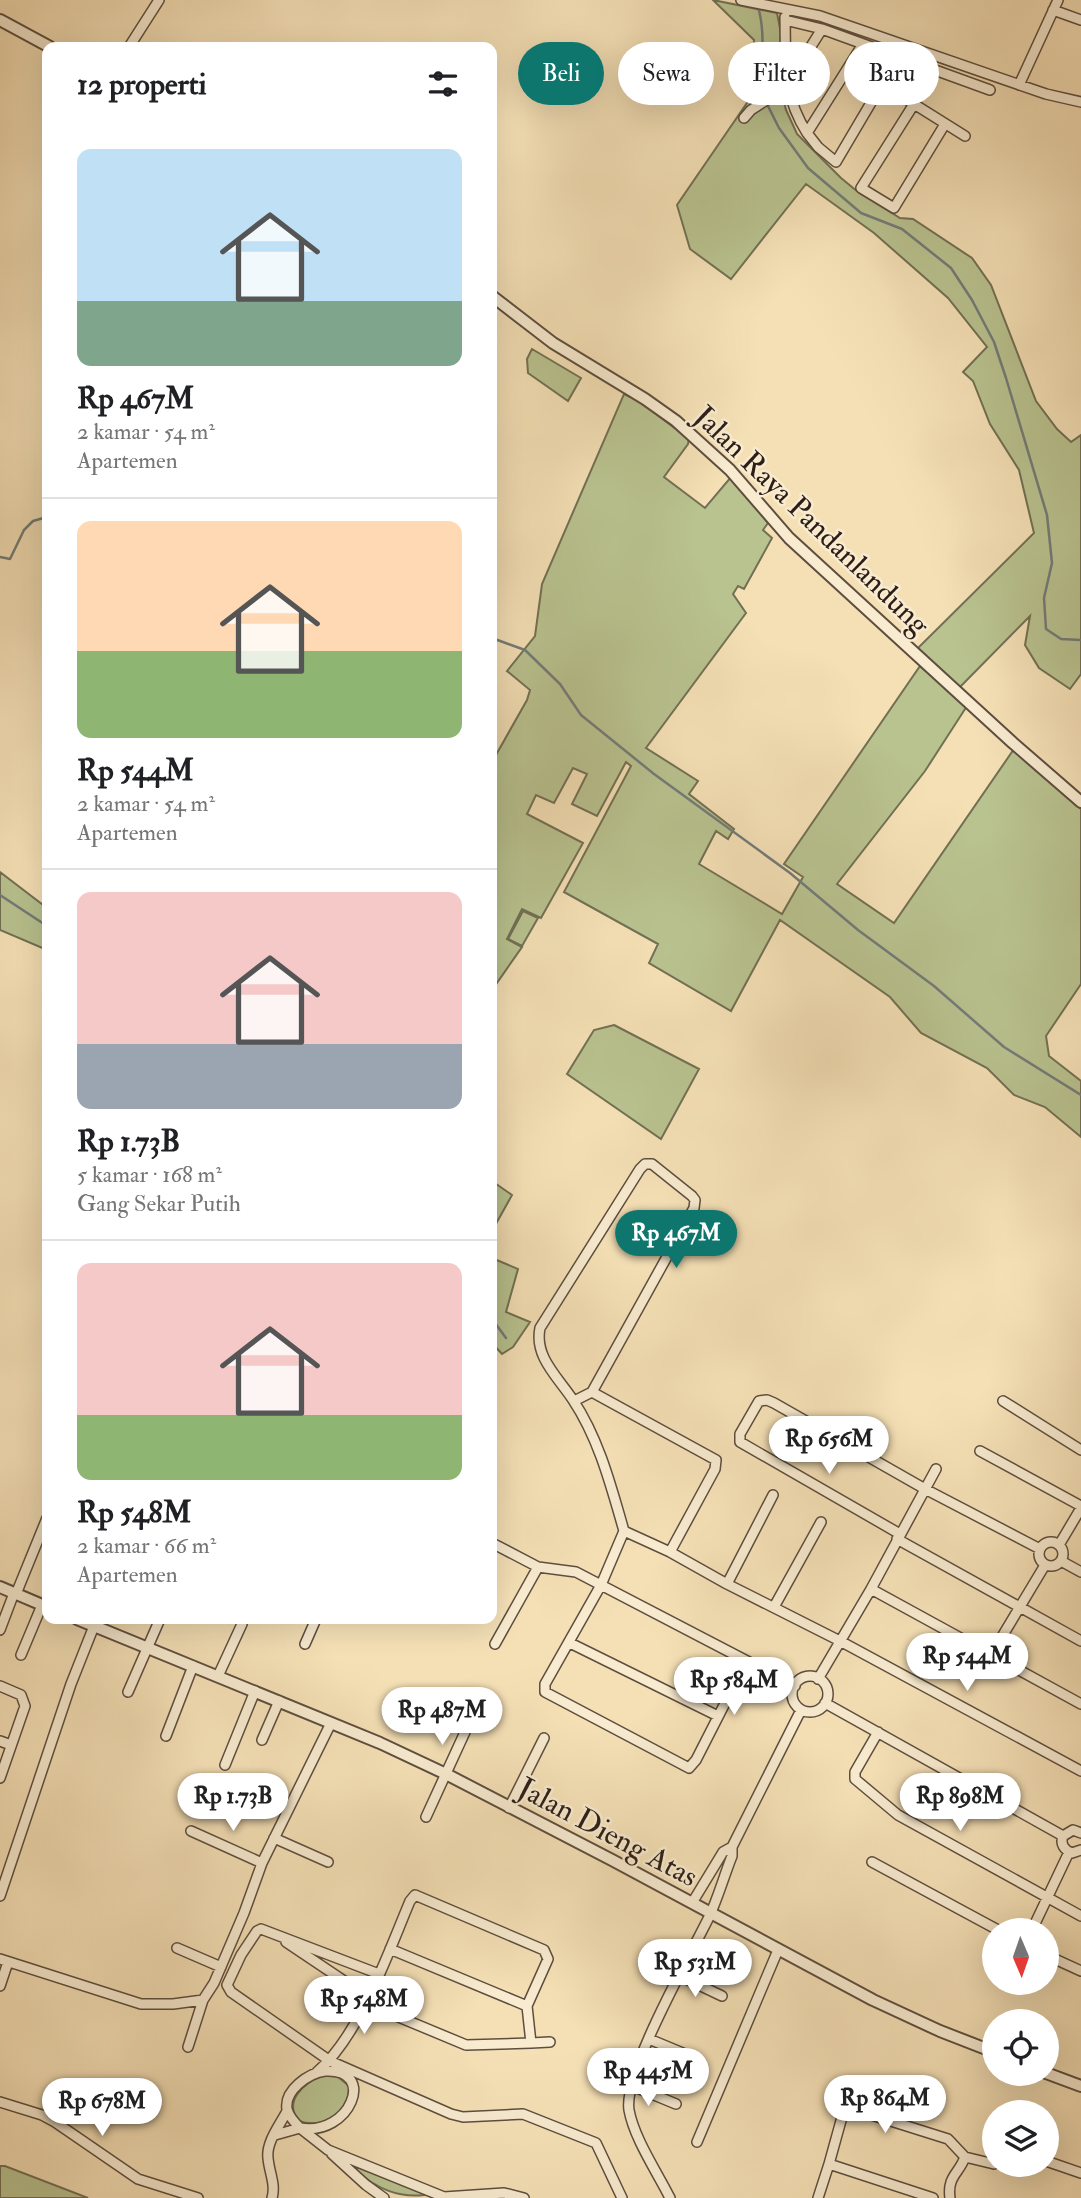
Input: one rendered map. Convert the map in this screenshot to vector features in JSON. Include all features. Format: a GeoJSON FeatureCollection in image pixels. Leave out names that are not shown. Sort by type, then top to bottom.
{"type":"FeatureCollection","features":[{"type":"Feature","properties":{"kind":"street"},"geometry":{"type":"LineString","coordinates":[[132,42],[159,0]]}},
{"type":"Feature","properties":{"kind":"street"},"geometry":{"type":"LineString","coordinates":[[1019,85],[1058,0]]}},
{"type":"Feature","properties":{"kind":"street"},"geometry":{"type":"LineString","coordinates":[[746,1],[820,16],[1046,94],[1081,102]]}},
{"type":"Feature","properties":{"kind":"street"},"geometry":{"type":"LineString","coordinates":[[785,9],[786,42]]}},
{"type":"Feature","properties":{"kind":"street"},"geometry":{"type":"LineString","coordinates":[[1053,10],[1081,20]]}},
{"type":"Feature","properties":{"kind":"street"},"geometry":{"type":"LineString","coordinates":[[0,20],[42,43]]}},
{"type":"Feature","properties":{"kind":"street"},"geometry":{"type":"LineString","coordinates":[[785,20],[822,29],[858,42]]}},
{"type":"Feature","properties":{"kind":"street"},"geometry":{"type":"LineString","coordinates":[[814,42],[822,29]]}},
{"type":"Feature","properties":{"kind":"street"},"geometry":{"type":"LineString","coordinates":[[939,72],[990,90]]}},
{"type":"Feature","properties":{"kind":"street"},"geometry":{"type":"LineString","coordinates":[[807,133],[844,74]]}},
{"type":"Feature","properties":{"kind":"street"},"geometry":{"type":"LineString","coordinates":[[744,118],[759,105]]}},
{"type":"Feature","properties":{"kind":"street"},"geometry":{"type":"LineString","coordinates":[[793,105],[807,133],[818,147],[836,162],[870,105]]}},
{"type":"Feature","properties":{"kind":"street"},"geometry":{"type":"LineString","coordinates":[[913,105],[861,188],[894,208],[945,124]]}},
{"type":"Feature","properties":{"kind":"street"},"geometry":{"type":"LineString","coordinates":[[916,105],[965,136]]}},
{"type":"Feature","properties":{"kind":"street","name":"Jalan Raya Pandanlandung"},"geometry":{"type":"LineString","coordinates":[[497,300],[554,343],[677,421],[730,470],[789,538],[1081,802]]}},
{"type":"Feature","properties":{"kind":"street"},"geometry":{"type":"LineString","coordinates":[[574,1401],[592,1392],[695,1204],[692,1196],[652,1164],[645,1164],[640,1169],[540,1328],[541,1352],[549,1368],[574,1401],[597,1446],[624,1531],[601,1585],[545,1684],[545,1692],[689,1768],[693,1766],[746,1662]]}},
{"type":"Feature","properties":{"kind":"street"},"geometry":{"type":"LineString","coordinates":[[592,1392],[716,1460],[715,1469],[670,1552]]}},
{"type":"Feature","properties":{"kind":"street"},"geometry":{"type":"LineString","coordinates":[[1040,1549],[925,1489],[766,1400],[759,1401],[740,1434],[739,1440],[743,1445],[1081,1641]]}},
{"type":"Feature","properties":{"kind":"street"},"geometry":{"type":"LineString","coordinates":[[1003,1401],[1081,1450]]}},
{"type":"Feature","properties":{"kind":"street"},"geometry":{"type":"LineString","coordinates":[[980,1451],[1081,1507],[1059,1545]]}},
{"type":"Feature","properties":{"kind":"street"},"geometry":{"type":"LineString","coordinates":[[818,1679],[871,1589],[936,1469]]}},
{"type":"Feature","properties":{"kind":"street"},"geometry":{"type":"LineString","coordinates":[[727,1584],[773,1494]]}},
{"type":"Feature","properties":{"kind":"street"},"geometry":{"type":"LineString","coordinates":[[774,1608],[821,1522]]}},
{"type":"Feature","properties":{"kind":"street"},"geometry":{"type":"LineString","coordinates":[[0,1630],[42,1530]]}},
{"type":"Feature","properties":{"kind":"street"},"geometry":{"type":"LineString","coordinates":[[624,1531],[670,1552],[840,1641],[1081,1771]]}},
{"type":"Feature","properties":{"kind":"street"},"geometry":{"type":"LineString","coordinates":[[1048,1542],[1059,1545],[1063,1554],[1061,1561],[1052,1566],[1045,1564],[1039,1556],[1040,1549],[1048,1542]]}},
{"type":"Feature","properties":{"kind":"street"},"geometry":{"type":"LineString","coordinates":[[497,1546],[538,1567],[576,1572],[795,1686]]}},
{"type":"Feature","properties":{"kind":"street"},"geometry":{"type":"LineString","coordinates":[[1061,1561],[1081,1572]]}},
{"type":"Feature","properties":{"kind":"street"},"geometry":{"type":"LineString","coordinates":[[990,1655],[1045,1564]]}},
{"type":"Feature","properties":{"kind":"street"},"geometry":{"type":"LineString","coordinates":[[495,1644],[538,1567]]}},
{"type":"Feature","properties":{"kind":"street"},"geometry":{"type":"LineString","coordinates":[[0,1587],[42,1605]]}},
{"type":"Feature","properties":{"kind":"street"},"geometry":{"type":"LineString","coordinates":[[871,1589],[1081,1704]]}},
{"type":"Feature","properties":{"kind":"street"},"geometry":{"type":"LineString","coordinates":[[22,1655],[42,1610]]}},
{"type":"Feature","properties":{"kind":"street","name":"Jalan Dieng Atas"},"geometry":{"type":"LineString","coordinates":[[89,1624],[279,1701],[446,1774],[873,2000],[982,2047]]}},
{"type":"Feature","properties":{"kind":"street"},"geometry":{"type":"LineString","coordinates":[[128,1692],[158,1624]]}},
{"type":"Feature","properties":{"kind":"street"},"geometry":{"type":"LineString","coordinates":[[218,1676],[242,1624]]}},
{"type":"Feature","properties":{"kind":"street"},"geometry":{"type":"LineString","coordinates":[[305,1644],[314,1624]]}},
{"type":"Feature","properties":{"kind":"street"},"geometry":{"type":"LineString","coordinates":[[0,1896],[71,1684],[94,1626]]}},
{"type":"Feature","properties":{"kind":"street"},"geometry":{"type":"LineString","coordinates":[[570,1643],[718,1716]]}},
{"type":"Feature","properties":{"kind":"street"},"geometry":{"type":"LineString","coordinates":[[166,1737],[193,1666]]}},
{"type":"Feature","properties":{"kind":"street"},"geometry":{"type":"LineString","coordinates":[[805,1678],[818,1679],[827,1688],[825,1703],[815,1712],[802,1710],[793,1699],[795,1686],[805,1678]]}},
{"type":"Feature","properties":{"kind":"street"},"geometry":{"type":"LineString","coordinates":[[0,1686],[21,1695],[25,1701],[24,1711],[0,1778]]}},
{"type":"Feature","properties":{"kind":"street"},"geometry":{"type":"LineString","coordinates":[[225,1765],[255,1691]]}},
{"type":"Feature","properties":{"kind":"street"},"geometry":{"type":"LineString","coordinates":[[262,1740],[279,1701]]}},
{"type":"Feature","properties":{"kind":"street"},"geometry":{"type":"LineString","coordinates":[[825,1703],[1063,1836]]}},
{"type":"Feature","properties":{"kind":"street"},"geometry":{"type":"LineString","coordinates":[[670,2198],[629,2109],[630,2085],[649,2039],[711,1913],[732,1856],[732,1847],[802,1710]]}},
{"type":"Feature","properties":{"kind":"street"},"geometry":{"type":"LineString","coordinates":[[188,2047],[203,2000],[221,1967],[262,1863],[331,1723]]}},
{"type":"Feature","properties":{"kind":"street"},"geometry":{"type":"LineString","coordinates":[[426,1817],[465,1732]]}},
{"type":"Feature","properties":{"kind":"street"},"geometry":{"type":"LineString","coordinates":[[878,1732],[855,1772],[855,1779],[898,1815],[1081,1916]]}},
{"type":"Feature","properties":{"kind":"street"},"geometry":{"type":"LineString","coordinates":[[509,1808],[544,1738]]}},
{"type":"Feature","properties":{"kind":"street"},"geometry":{"type":"LineString","coordinates":[[0,1741],[11,1745]]}},
{"type":"Feature","properties":{"kind":"street"},"geometry":{"type":"LineString","coordinates":[[1063,1836],[1073,1830],[1081,1832]]}},
{"type":"Feature","properties":{"kind":"street"},"geometry":{"type":"LineString","coordinates":[[191,1831],[262,1863]]}},
{"type":"Feature","properties":{"kind":"street"},"geometry":{"type":"LineString","coordinates":[[1063,1836],[1062,1843],[1069,1852],[1081,1850]]}},
{"type":"Feature","properties":{"kind":"street"},"geometry":{"type":"LineString","coordinates":[[274,1838],[328,1862]]}},
{"type":"Feature","properties":{"kind":"street"},"geometry":{"type":"LineString","coordinates":[[692,1903],[723,1852],[732,1847]]}},
{"type":"Feature","properties":{"kind":"street"},"geometry":{"type":"LineString","coordinates":[[1038,1918],[1069,1852]]}},
{"type":"Feature","properties":{"kind":"street"},"geometry":{"type":"LineString","coordinates":[[872,1862],[982,1921]]}},
{"type":"Feature","properties":{"kind":"street"},"geometry":{"type":"LineString","coordinates":[[705,1880],[720,1887]]}},
{"type":"Feature","properties":{"kind":"street"},"geometry":{"type":"LineString","coordinates":[[272,2198],[273,2182],[268,2149],[287,2111],[287,2103],[295,2086],[333,2058],[366,2000],[415,1895],[544,1950],[548,1959],[527,2006],[531,2043]]}},
{"type":"Feature","properties":{"kind":"street"},"geometry":{"type":"LineString","coordinates":[[355,2089],[333,2058],[228,1989],[227,1985],[241,1955],[257,1931],[265,1929],[270,1932],[366,2000],[466,2045],[550,2042]]}},
{"type":"Feature","properties":{"kind":"street"},"geometry":{"type":"LineString","coordinates":[[270,1932],[379,1974]]}},
{"type":"Feature","properties":{"kind":"street"},"geometry":{"type":"LineString","coordinates":[[177,1948],[221,1967]]}},
{"type":"Feature","properties":{"kind":"street"},"geometry":{"type":"LineString","coordinates":[[390,1949],[527,2006]]}},
{"type":"Feature","properties":{"kind":"street"},"geometry":{"type":"LineString","coordinates":[[697,2142],[778,1950]]}},
{"type":"Feature","properties":{"kind":"street"},"geometry":{"type":"LineString","coordinates":[[0,1986],[4,1960],[141,2004],[203,2000]]}},
{"type":"Feature","properties":{"kind":"street"},"geometry":{"type":"LineString","coordinates":[[1059,1961],[1081,1971]]}},
{"type":"Feature","properties":{"kind":"street"},"geometry":{"type":"LineString","coordinates":[[680,1976],[722,1996]]}},
{"type":"Feature","properties":{"kind":"street"},"geometry":{"type":"LineString","coordinates":[[649,2039],[697,2059]]}},
{"type":"Feature","properties":{"kind":"street"},"geometry":{"type":"LineString","coordinates":[[317,2072],[342,2070],[456,2116],[523,2114],[591,2141],[600,2148],[622,2198]]}},
{"type":"Feature","properties":{"kind":"street"},"geometry":{"type":"LineString","coordinates":[[326,2149],[323,2133],[327,2126],[349,2109],[355,2089],[366,2078]]}},
{"type":"Feature","properties":{"kind":"street"},"geometry":{"type":"LineString","coordinates":[[1059,2078],[1081,2086]]}},
{"type":"Feature","properties":{"kind":"street"},"geometry":{"type":"LineString","coordinates":[[630,2085],[676,2104]]}},
{"type":"Feature","properties":{"kind":"street"},"geometry":{"type":"LineString","coordinates":[[0,2102],[42,2115],[55,2122],[138,2179],[198,2198]]}},
{"type":"Feature","properties":{"kind":"street"},"geometry":{"type":"LineString","coordinates":[[287,2111],[300,2128],[371,2190],[384,2198]]}},
{"type":"Feature","properties":{"kind":"street"},"geometry":{"type":"LineString","coordinates":[[818,2198],[842,2117],[849,2112],[859,2111],[948,2139],[965,2157],[982,2161]]}},
{"type":"Feature","properties":{"kind":"street"},"geometry":{"type":"LineString","coordinates":[[275,2135],[300,2128],[327,2126]]}},
{"type":"Feature","properties":{"kind":"street"},"geometry":{"type":"LineString","coordinates":[[326,2149],[444,2197]]}},
{"type":"Feature","properties":{"kind":"street"},"geometry":{"type":"LineString","coordinates":[[961,2198],[949,2196],[950,2180],[965,2157]]}},
{"type":"Feature","properties":{"kind":"street"},"geometry":{"type":"LineString","coordinates":[[829,2164],[933,2198]]}},
{"type":"Feature","properties":{"kind":"street"},"geometry":{"type":"LineString","coordinates":[[1059,2165],[1081,2173]]}},
{"type":"Feature","properties":{"kind":"street"},"geometry":{"type":"LineString","coordinates":[[438,2198],[504,2193],[524,2198]]}},
{"type":"Feature","properties":{"kind":"green space"},"geometry":{"type":"Polygon","coordinates":[[[713,0],[777,13],[781,42],[754,40],[713,0]]]}},
{"type":"Feature","properties":{"kind":"green space"},"geometry":{"type":"Polygon","coordinates":[[[746,105],[785,105],[797,134],[858,192],[900,218],[913,219],[972,258],[991,285],[1036,401],[1057,429],[1071,442],[1081,435],[1081,674],[1070,689],[1039,668],[1025,645],[1030,616],[959,688],[918,648],[1034,533],[1019,470],[990,424],[973,381],[963,372],[987,347],[948,298],[874,233],[806,184],[731,279],[690,249],[677,205],[746,105]]]}},
{"type":"Feature","properties":{"kind":"green space"},"geometry":{"type":"Polygon","coordinates":[[[532,349],[581,378],[568,401],[528,373],[527,359],[532,349]]]}},
{"type":"Feature","properties":{"kind":"green space"},"geometry":{"type":"Polygon","coordinates":[[[624,394],[639,401],[689,439],[664,477],[705,508],[731,477],[768,523],[763,530],[772,538],[744,589],[738,586],[733,594],[746,613],[646,748],[698,781],[689,794],[734,829],[728,839],[716,831],[699,864],[782,914],[803,877],[784,864],[920,666],[967,706],[925,771],[837,884],[894,923],[1014,749],[1081,809],[1081,984],[1046,1036],[1049,1056],[1081,1081],[1081,1137],[1045,1107],[1014,1095],[987,1068],[921,1033],[890,997],[780,920],[731,1011],[649,963],[658,944],[564,892],[631,766],[626,762],[597,816],[572,804],[587,774],[573,768],[554,803],[536,795],[527,814],[583,843],[541,918],[522,909],[507,939],[522,947],[497,983],[497,753],[530,690],[507,671],[535,636],[542,584],[624,394]]]}},
{"type":"Feature","properties":{"kind":"green space"},"geometry":{"type":"Polygon","coordinates":[[[0,872],[42,904],[42,948],[0,930],[0,872]]]}},
{"type":"Feature","properties":{"kind":"green space"},"geometry":{"type":"Polygon","coordinates":[[[523,911],[538,918],[522,946],[508,939],[523,911]]]}},
{"type":"Feature","properties":{"kind":"green space"},"geometry":{"type":"Polygon","coordinates":[[[614,1025],[699,1069],[661,1139],[567,1074],[594,1030],[614,1025]]]}},
{"type":"Feature","properties":{"kind":"green space"},"geometry":{"type":"Polygon","coordinates":[[[497,1184],[512,1195],[497,1222],[497,1184]]]}},
{"type":"Feature","properties":{"kind":"green space"},"geometry":{"type":"Polygon","coordinates":[[[497,1260],[518,1269],[506,1312],[530,1322],[513,1347],[502,1354],[497,1348],[497,1260]]]}},
{"type":"Feature","properties":{"kind":"green space"},"geometry":{"type":"Polygon","coordinates":[[[322,2076],[337,2076],[349,2086],[345,2104],[326,2121],[299,2121],[293,2107],[297,2094],[308,2083],[322,2076]]]}},
{"type":"Feature","properties":{"kind":"green space"},"geometry":{"type":"Polygon","coordinates":[[[0,2166],[5,2166],[88,2198],[0,2198],[0,2166]]]}},
{"type":"Feature","properties":{"kind":"green space"},"geometry":{"type":"Polygon","coordinates":[[[357,2167],[424,2195],[388,2191],[357,2172],[357,2167]]]}},
{"type":"Feature","properties":{"kind":"waterway"},"geometry":{"type":"LineString","coordinates":[[758,7],[762,42]]}},
{"type":"Feature","properties":{"kind":"waterway"},"geometry":{"type":"LineString","coordinates":[[768,105],[779,128],[808,168],[861,213],[902,229],[951,268],[972,300],[994,342],[1047,515],[1052,563],[1044,598],[1046,629],[1061,639],[1081,640]]}},
{"type":"Feature","properties":{"kind":"waterway"},"geometry":{"type":"LineString","coordinates":[[0,557],[10,559],[24,530],[33,521],[42,518]]}},
{"type":"Feature","properties":{"kind":"waterway"},"geometry":{"type":"LineString","coordinates":[[497,640],[525,650],[560,684],[581,715],[654,774],[790,873],[858,930],[934,986],[1004,1047],[1081,1095]]}},
{"type":"Feature","properties":{"kind":"waterway"},"geometry":{"type":"LineString","coordinates":[[0,895],[42,923]]}},
{"type":"Feature","properties":{"kind":"waterway"},"geometry":{"type":"LineString","coordinates":[[497,1326],[506,1338]]}}]}
